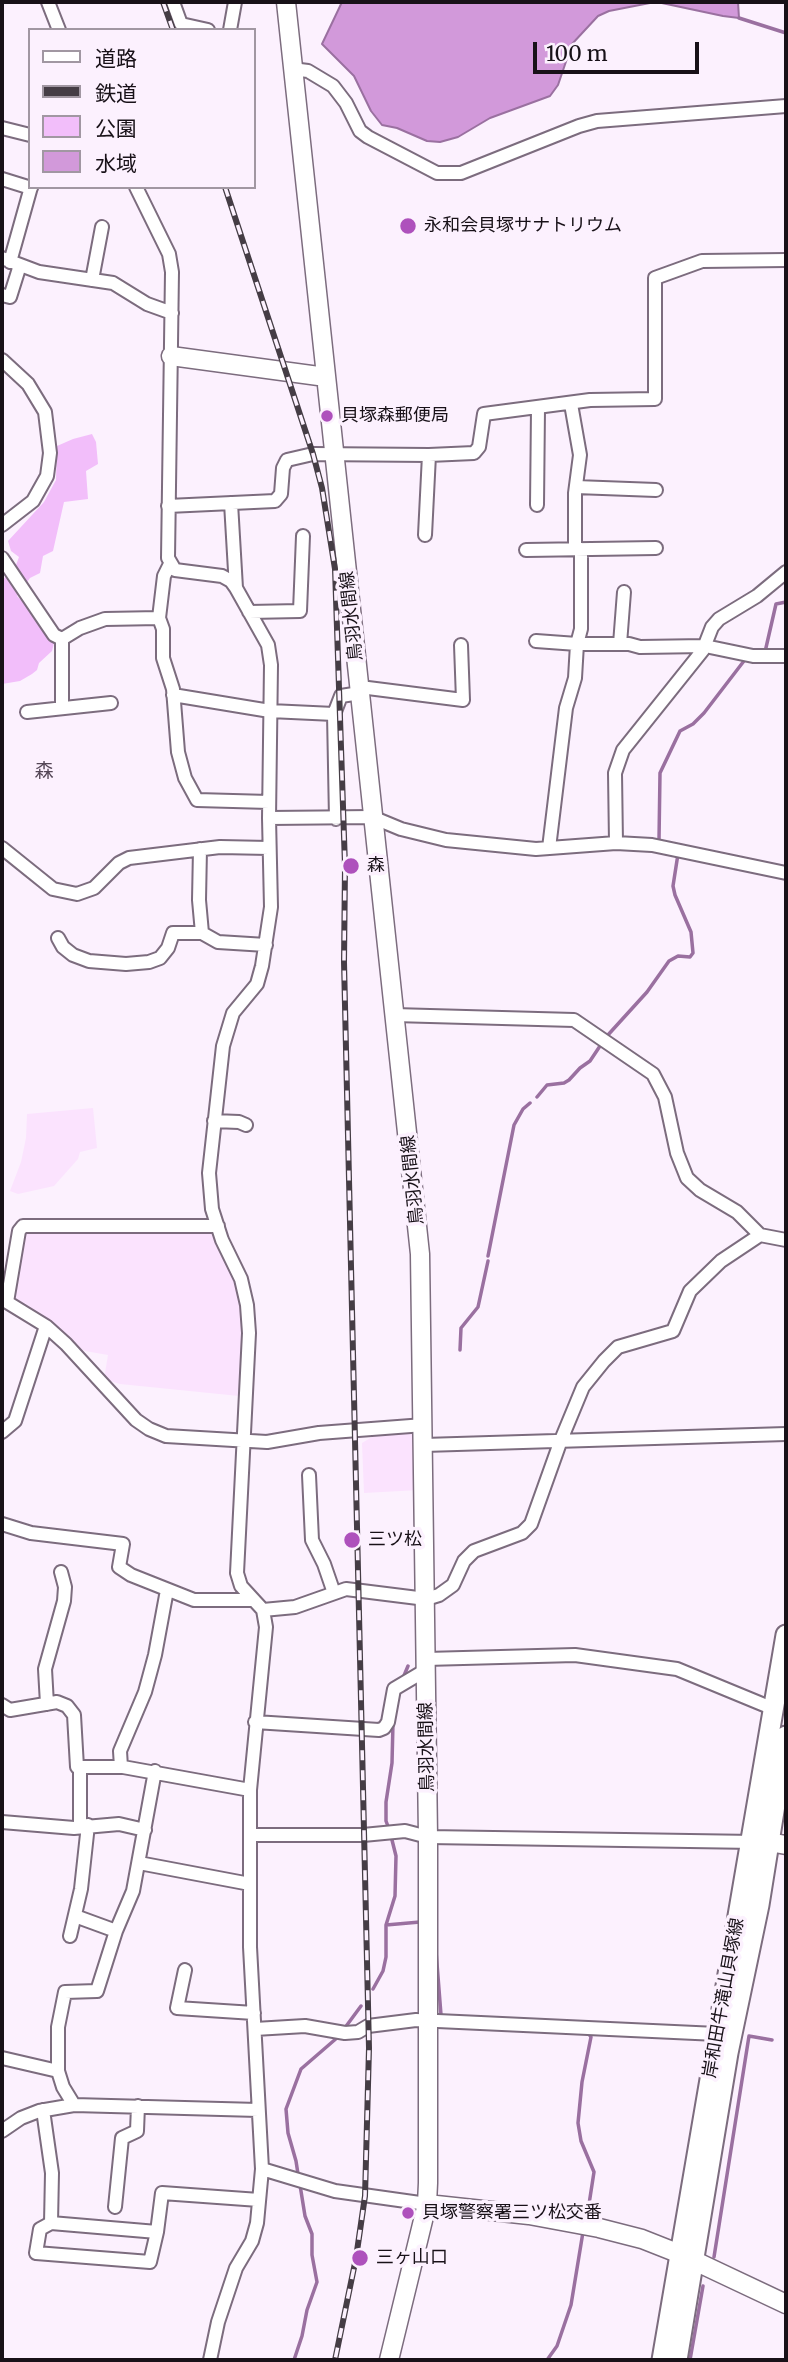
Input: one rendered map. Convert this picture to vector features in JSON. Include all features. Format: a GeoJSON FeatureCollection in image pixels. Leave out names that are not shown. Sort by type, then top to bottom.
{"type":"FeatureCollection","features":[{"type":"Feature","properties":{"kind":"main road","name":"岸和田牛滝山貝塚線"},"geometry":{"type":"LineString","coordinates":[[677,2360],[687,2258],[717,2034],[769,1843],[774,1709],[786,1635]]}},
{"type":"Feature","properties":{"kind":"main road","name":"岸和田牛滝山貝塚線"},"geometry":{"type":"LineString","coordinates":[[662,2360],[687,2258],[759,1905],[786,1736]]}},
{"type":"Feature","properties":{"kind":"street"},"geometry":{"type":"LineString","coordinates":[[48,2],[58,28]]}},
{"type":"Feature","properties":{"kind":"street"},"geometry":{"type":"LineString","coordinates":[[173,2],[181,24],[199,28]]}},
{"type":"Feature","properties":{"kind":"street"},"geometry":{"type":"LineString","coordinates":[[230,28],[235,2]]}},
{"type":"Feature","properties":{"kind":"street","name":"鳥羽水間線"},"geometry":{"type":"LineString","coordinates":[[286,2],[420,1254],[426,1599],[428,2204],[389,2360]]}},
{"type":"Feature","properties":{"kind":"street"},"geometry":{"type":"LineString","coordinates":[[292,69],[308,71],[333,86],[346,103],[360,131],[368,137],[437,173],[461,173],[597,121],[786,106]]}},
{"type":"Feature","properties":{"kind":"street"},"geometry":{"type":"LineString","coordinates":[[2,128],[28,134]]}},
{"type":"Feature","properties":{"kind":"street"},"geometry":{"type":"LineString","coordinates":[[2,179],[28,186]]}},
{"type":"Feature","properties":{"kind":"street"},"geometry":{"type":"LineString","coordinates":[[2,295],[10,297],[11,262],[30,189]]}},
{"type":"Feature","properties":{"kind":"street"},"geometry":{"type":"LineString","coordinates":[[137,189],[169,254],[172,313],[167,534],[170,564],[164,576],[159,618],[163,629],[163,658],[173,695],[178,752],[185,778],[197,800],[269,802]]}},
{"type":"Feature","properties":{"kind":"street"},"geometry":{"type":"LineString","coordinates":[[92,280],[102,227]]}},
{"type":"Feature","properties":{"kind":"street"},"geometry":{"type":"LineString","coordinates":[[168,506],[279,500],[283,489],[283,468],[287,460],[313,454],[429,456],[461,455],[477,451],[484,414],[601,400],[655,400],[654,278],[702,261],[786,260]]}},
{"type":"Feature","properties":{"kind":"street"},"geometry":{"type":"LineString","coordinates":[[11,262],[39,272],[113,282],[147,304],[172,313]]}},
{"type":"Feature","properties":{"kind":"street"},"geometry":{"type":"LineString","coordinates":[[171,356],[326,377]]}},
{"type":"Feature","properties":{"kind":"street"},"geometry":{"type":"LineString","coordinates":[[2,360],[29,384],[45,412],[50,453],[47,476],[33,502],[2,525]]}},
{"type":"Feature","properties":{"kind":"street"},"geometry":{"type":"LineString","coordinates":[[549,848],[566,708],[575,678],[577,644],[581,629],[576,488],[580,455],[571,404]]}},
{"type":"Feature","properties":{"kind":"street"},"geometry":{"type":"LineString","coordinates":[[537,505],[538,409]]}},
{"type":"Feature","properties":{"kind":"street"},"geometry":{"type":"LineString","coordinates":[[425,535],[429,456]]}},
{"type":"Feature","properties":{"kind":"street"},"geometry":{"type":"LineString","coordinates":[[576,488],[656,489]]}},
{"type":"Feature","properties":{"kind":"street"},"geometry":{"type":"LineString","coordinates":[[210,2360],[221,2311],[236,2269],[252,2241],[257,2224],[261,2169],[250,1884],[250,1790],[266,1627],[263,1610],[241,1586],[237,1573],[247,1305],[241,1279],[212,1209],[209,1173],[223,1046],[233,1013],[257,984],[271,907],[270,652],[236,587],[231,503]]}},
{"type":"Feature","properties":{"kind":"street"},"geometry":{"type":"LineString","coordinates":[[249,612],[300,611],[303,536]]}},
{"type":"Feature","properties":{"kind":"street"},"geometry":{"type":"LineString","coordinates":[[526,550],[656,548]]}},
{"type":"Feature","properties":{"kind":"street"},"geometry":{"type":"LineString","coordinates":[[2,558],[54,635],[62,639]]}},
{"type":"Feature","properties":{"kind":"street"},"geometry":{"type":"LineString","coordinates":[[170,564],[175,570],[222,576],[236,587]]}},
{"type":"Feature","properties":{"kind":"street"},"geometry":{"type":"LineString","coordinates":[[616,843],[615,773],[623,750],[705,646],[712,627],[719,619],[757,596],[786,572]]}},
{"type":"Feature","properties":{"kind":"street"},"geometry":{"type":"LineString","coordinates":[[620,644],[624,592]]}},
{"type":"Feature","properties":{"kind":"street"},"geometry":{"type":"LineString","coordinates":[[62,639],[80,628],[105,619],[159,618]]}},
{"type":"Feature","properties":{"kind":"street"},"geometry":{"type":"LineString","coordinates":[[62,639],[62,708]]}},
{"type":"Feature","properties":{"kind":"street"},"geometry":{"type":"LineString","coordinates":[[536,641],[640,647],[705,646],[753,656],[786,656]]}},
{"type":"Feature","properties":{"kind":"street"},"geometry":{"type":"LineString","coordinates":[[336,819],[334,714],[341,696],[360,690],[463,700],[461,645]]}},
{"type":"Feature","properties":{"kind":"street"},"geometry":{"type":"LineString","coordinates":[[173,695],[270,711],[334,714]]}},
{"type":"Feature","properties":{"kind":"street"},"geometry":{"type":"LineString","coordinates":[[27,712],[111,703]]}},
{"type":"Feature","properties":{"kind":"street"},"geometry":{"type":"LineString","coordinates":[[269,818],[372,817],[401,829],[446,840],[536,849],[616,843],[652,845],[786,873]]}},
{"type":"Feature","properties":{"kind":"street"},"geometry":{"type":"LineString","coordinates":[[2,848],[53,889],[77,894],[94,888],[119,863],[129,858],[220,847],[269,848]]}},
{"type":"Feature","properties":{"kind":"street"},"geometry":{"type":"LineString","coordinates":[[200,849],[199,900],[202,933]]}},
{"type":"Feature","properties":{"kind":"street"},"geometry":{"type":"LineString","coordinates":[[58,938],[63,947],[73,955],[89,961],[126,964],[160,958],[168,948],[173,933],[202,933],[218,942],[266,945]]}},
{"type":"Feature","properties":{"kind":"street"},"geometry":{"type":"LineString","coordinates":[[394,1014],[574,1020],[653,1074],[665,1097],[677,1153],[687,1178],[700,1190],[737,1212],[760,1235]]}},
{"type":"Feature","properties":{"kind":"street"},"geometry":{"type":"LineString","coordinates":[[214,1121],[239,1122],[246,1125]]}},
{"type":"Feature","properties":{"kind":"street"},"geometry":{"type":"LineString","coordinates":[[218,1226],[23,1226],[19,1231],[4,1300],[46,1326],[136,1420],[166,1436],[267,1442],[319,1433],[424,1424]]}},
{"type":"Feature","properties":{"kind":"street"},"geometry":{"type":"LineString","coordinates":[[263,1610],[295,1607],[346,1589],[426,1599],[439,1595],[453,1585],[464,1561],[474,1551],[522,1533],[531,1524],[583,1387],[604,1362],[618,1348],[673,1331],[690,1291],[720,1261],[760,1235],[785,1236]]}},
{"type":"Feature","properties":{"kind":"street"},"geometry":{"type":"LineString","coordinates":[[2,1432],[15,1421],[46,1326]]}},
{"type":"Feature","properties":{"kind":"street"},"geometry":{"type":"LineString","coordinates":[[424,1445],[786,1434]]}},
{"type":"Feature","properties":{"kind":"street"},"geometry":{"type":"LineString","coordinates":[[309,1475],[312,1540],[334,1593]]}},
{"type":"Feature","properties":{"kind":"street"},"geometry":{"type":"LineString","coordinates":[[2,1524],[31,1533],[123,1544],[119,1567],[131,1575],[194,1600],[253,1600]]}},
{"type":"Feature","properties":{"kind":"street"},"geometry":{"type":"LineString","coordinates":[[47,1704],[46,1669],[64,1601],[65,1587],[61,1572]]}},
{"type":"Feature","properties":{"kind":"street"},"geometry":{"type":"LineString","coordinates":[[121,1767],[120,1751],[145,1692],[167,1590]]}},
{"type":"Feature","properties":{"kind":"street"},"geometry":{"type":"LineString","coordinates":[[255,1722],[379,1730],[388,1722],[394,1689],[426,1664],[575,1655],[677,1669],[774,1709]]}},
{"type":"Feature","properties":{"kind":"street"},"geometry":{"type":"LineString","coordinates":[[2,1705],[10,1710],[57,1702],[67,1706],[74,1715],[84,1826],[81,1889],[69,1936]]}},
{"type":"Feature","properties":{"kind":"street"},"geometry":{"type":"LineString","coordinates":[[80,1767],[121,1767],[155,1771],[187,1780],[250,1790]]}},
{"type":"Feature","properties":{"kind":"street"},"geometry":{"type":"LineString","coordinates":[[74,2105],[63,2087],[58,2071],[58,2027],[65,1992],[97,1991],[116,1931],[133,1891],[155,1771]]}},
{"type":"Feature","properties":{"kind":"street"},"geometry":{"type":"LineString","coordinates":[[2,1822],[84,1826],[119,1824],[145,1830]]}},
{"type":"Feature","properties":{"kind":"street"},"geometry":{"type":"LineString","coordinates":[[250,1835],[363,1835],[405,1831],[428,1837],[769,1843]]}},
{"type":"Feature","properties":{"kind":"street"},"geometry":{"type":"LineString","coordinates":[[139,1863],[250,1884]]}},
{"type":"Feature","properties":{"kind":"street"},"geometry":{"type":"LineString","coordinates":[[75,1916],[116,1931]]}},
{"type":"Feature","properties":{"kind":"street"},"geometry":{"type":"LineString","coordinates":[[185,1970],[177,2008],[254,2013]]}},
{"type":"Feature","properties":{"kind":"street"},"geometry":{"type":"LineString","coordinates":[[255,2029],[305,2026],[345,2033],[358,2032],[368,2025],[429,2021],[717,2034]]}},
{"type":"Feature","properties":{"kind":"street"},"geometry":{"type":"LineString","coordinates":[[2,2058],[58,2071]]}},
{"type":"Feature","properties":{"kind":"street"},"geometry":{"type":"LineString","coordinates":[[2,2131],[21,2118],[43,2110],[74,2105],[258,2110]]}},
{"type":"Feature","properties":{"kind":"street"},"geometry":{"type":"LineString","coordinates":[[115,2207],[122,2138],[136,2131],[138,2106]]}},
{"type":"Feature","properties":{"kind":"street"},"geometry":{"type":"LineString","coordinates":[[43,2110],[52,2173],[51,2223]]}},
{"type":"Feature","properties":{"kind":"street"},"geometry":{"type":"LineString","coordinates":[[261,2169],[335,2191],[529,2215],[642,2239],[786,2304]]}},
{"type":"Feature","properties":{"kind":"street"},"geometry":{"type":"LineString","coordinates":[[157,2232],[51,2223],[40,2229],[36,2253],[149,2262],[157,2232],[162,2193],[259,2200]]}},
{"type":"Feature","properties":{"kind":"shaded area"},"geometry":{"type":"Polygon","coordinates":[[[93,1108],[97,1148],[80,1152],[78,1159],[54,1186],[18,1194],[10,1191],[21,1162],[27,1114],[93,1108]]]}},
{"type":"Feature","properties":{"kind":"shaded area"},"geometry":{"type":"Polygon","coordinates":[[[218,1226],[241,1279],[249,1333],[239,1396],[120,1384],[104,1379],[108,1355],[85,1351],[72,1344],[11,1297],[23,1231],[218,1226]]]}},
{"type":"Feature","properties":{"kind":"shaded area"},"geometry":{"type":"Polygon","coordinates":[[[414,1429],[419,1490],[364,1493],[362,1443],[382,1431],[414,1429]]]}},
{"type":"Feature","properties":{"kind":"green space"},"geometry":{"type":"Polygon","coordinates":[[[92,434],[96,442],[98,464],[86,471],[88,499],[64,502],[53,551],[43,556],[40,573],[30,578],[17,596],[56,635],[52,651],[32,674],[20,681],[2,684],[2,581],[16,565],[19,557],[11,551],[8,541],[44,502],[56,480],[57,446],[92,434]]]}},
{"type":"Feature","properties":{"kind":"water"},"geometry":{"type":"Polygon","coordinates":[[[342,2],[655,2],[609,11],[598,16],[572,44],[558,85],[550,96],[490,118],[458,137],[440,142],[427,141],[397,128],[382,125],[371,111],[354,76],[322,44],[342,2]]]}},
{"type":"Feature","properties":{"kind":"water"},"geometry":{"type":"Polygon","coordinates":[[[657,2],[738,2],[739,18],[723,16],[657,2]]]}},
{"type":"Feature","properties":{"kind":"waterway"},"geometry":{"type":"LineString","coordinates":[[739,18],[786,33]]}},
{"type":"Feature","properties":{"kind":"waterway"},"geometry":{"type":"LineString","coordinates":[[765,652],[776,604],[786,602]]}},
{"type":"Feature","properties":{"kind":"waterway"},"geometry":{"type":"LineString","coordinates":[[659,840],[660,773],[680,731],[693,724],[704,713],[747,657]]}},
{"type":"Feature","properties":{"kind":"waterway"},"geometry":{"type":"LineString","coordinates":[[607,1036],[647,992],[669,961],[678,956],[690,957],[693,953],[691,932],[673,886],[678,854]]}},
{"type":"Feature","properties":{"kind":"waterway"},"geometry":{"type":"LineString","coordinates":[[537,1097],[547,1085],[569,1080],[590,1061],[602,1043]]}},
{"type":"Feature","properties":{"kind":"waterway"},"geometry":{"type":"LineString","coordinates":[[488,1256],[514,1125],[523,1109],[530,1103]]}},
{"type":"Feature","properties":{"kind":"waterway"},"geometry":{"type":"LineString","coordinates":[[460,1350],[461,1328],[478,1307],[488,1261]]}},
{"type":"Feature","properties":{"kind":"waterway"},"geometry":{"type":"LineString","coordinates":[[403,1678],[408,1666]]}},
{"type":"Feature","properties":{"kind":"waterway"},"geometry":{"type":"LineString","coordinates":[[389,1829],[386,1802],[392,1763],[393,1723]]}},
{"type":"Feature","properties":{"kind":"waterway"},"geometry":{"type":"LineString","coordinates":[[373,1989],[383,1971],[386,1925],[395,1896],[396,1856],[391,1836]]}},
{"type":"Feature","properties":{"kind":"waterway"},"geometry":{"type":"LineString","coordinates":[[386,1925],[420,1922]]}},
{"type":"Feature","properties":{"kind":"waterway"},"geometry":{"type":"LineString","coordinates":[[436,1951],[441,2015]]}},
{"type":"Feature","properties":{"kind":"waterway"},"geometry":{"type":"LineString","coordinates":[[344,2029],[361,2006]]}},
{"type":"Feature","properties":{"kind":"waterway"},"geometry":{"type":"LineString","coordinates":[[587,2217],[594,2172],[581,2141],[578,2123],[582,2082],[591,2037],[588,2033]]}},
{"type":"Feature","properties":{"kind":"waterway"},"geometry":{"type":"LineString","coordinates":[[714,2257],[749,2036],[772,2040]]}},
{"type":"Feature","properties":{"kind":"waterway"},"geometry":{"type":"LineString","coordinates":[[298,2174],[288,2133],[286,2109],[301,2069],[338,2037]]}},
{"type":"Feature","properties":{"kind":"waterway"},"geometry":{"type":"LineString","coordinates":[[294,2360],[317,2282],[312,2255],[312,2234],[305,2216],[300,2185]]}},
{"type":"Feature","properties":{"kind":"waterway"},"geometry":{"type":"LineString","coordinates":[[547,2360],[557,2346],[571,2305],[583,2232]]}},
{"type":"Feature","properties":{"kind":"waterway"},"geometry":{"type":"LineString","coordinates":[[690,2360],[703,2286]]}},
{"type":"Feature","properties":{"kind":"railway"},"geometry":{"type":"LineString","coordinates":[[163,2],[172,28]]}},
{"type":"Feature","properties":{"kind":"railway"},"geometry":{"type":"LineString","coordinates":[[226,189],[313,454],[322,488],[335,569],[345,866],[344,962],[369,2048],[365,2196],[356,2258],[335,2360]]}},
{"type":"Feature","properties":{"kind":"place","name":"永和会貝塚サナトリウム"},"geometry":{"type":"Point","coordinates":[408,226]}},
{"type":"Feature","properties":{"kind":"place","name":"貝塚森郵便局"},"geometry":{"type":"Point","coordinates":[327,416]}},
{"type":"Feature","properties":{"kind":"place","name":"森"},"geometry":{"type":"Point","coordinates":[351,866]}},
{"type":"Feature","properties":{"kind":"place","name":"三ツ松"},"geometry":{"type":"Point","coordinates":[352,1540]}},
{"type":"Feature","properties":{"kind":"place","name":"貝塚警察署三ツ松交番"},"geometry":{"type":"Point","coordinates":[408,2213]}},
{"type":"Feature","properties":{"kind":"place","name":"三ヶ山口"},"geometry":{"type":"Point","coordinates":[360,2258]}},
{"type":"Feature","properties":{"kind":"district","name":"森"},"geometry":{"type":"Point","coordinates":[44,772]}}]}
